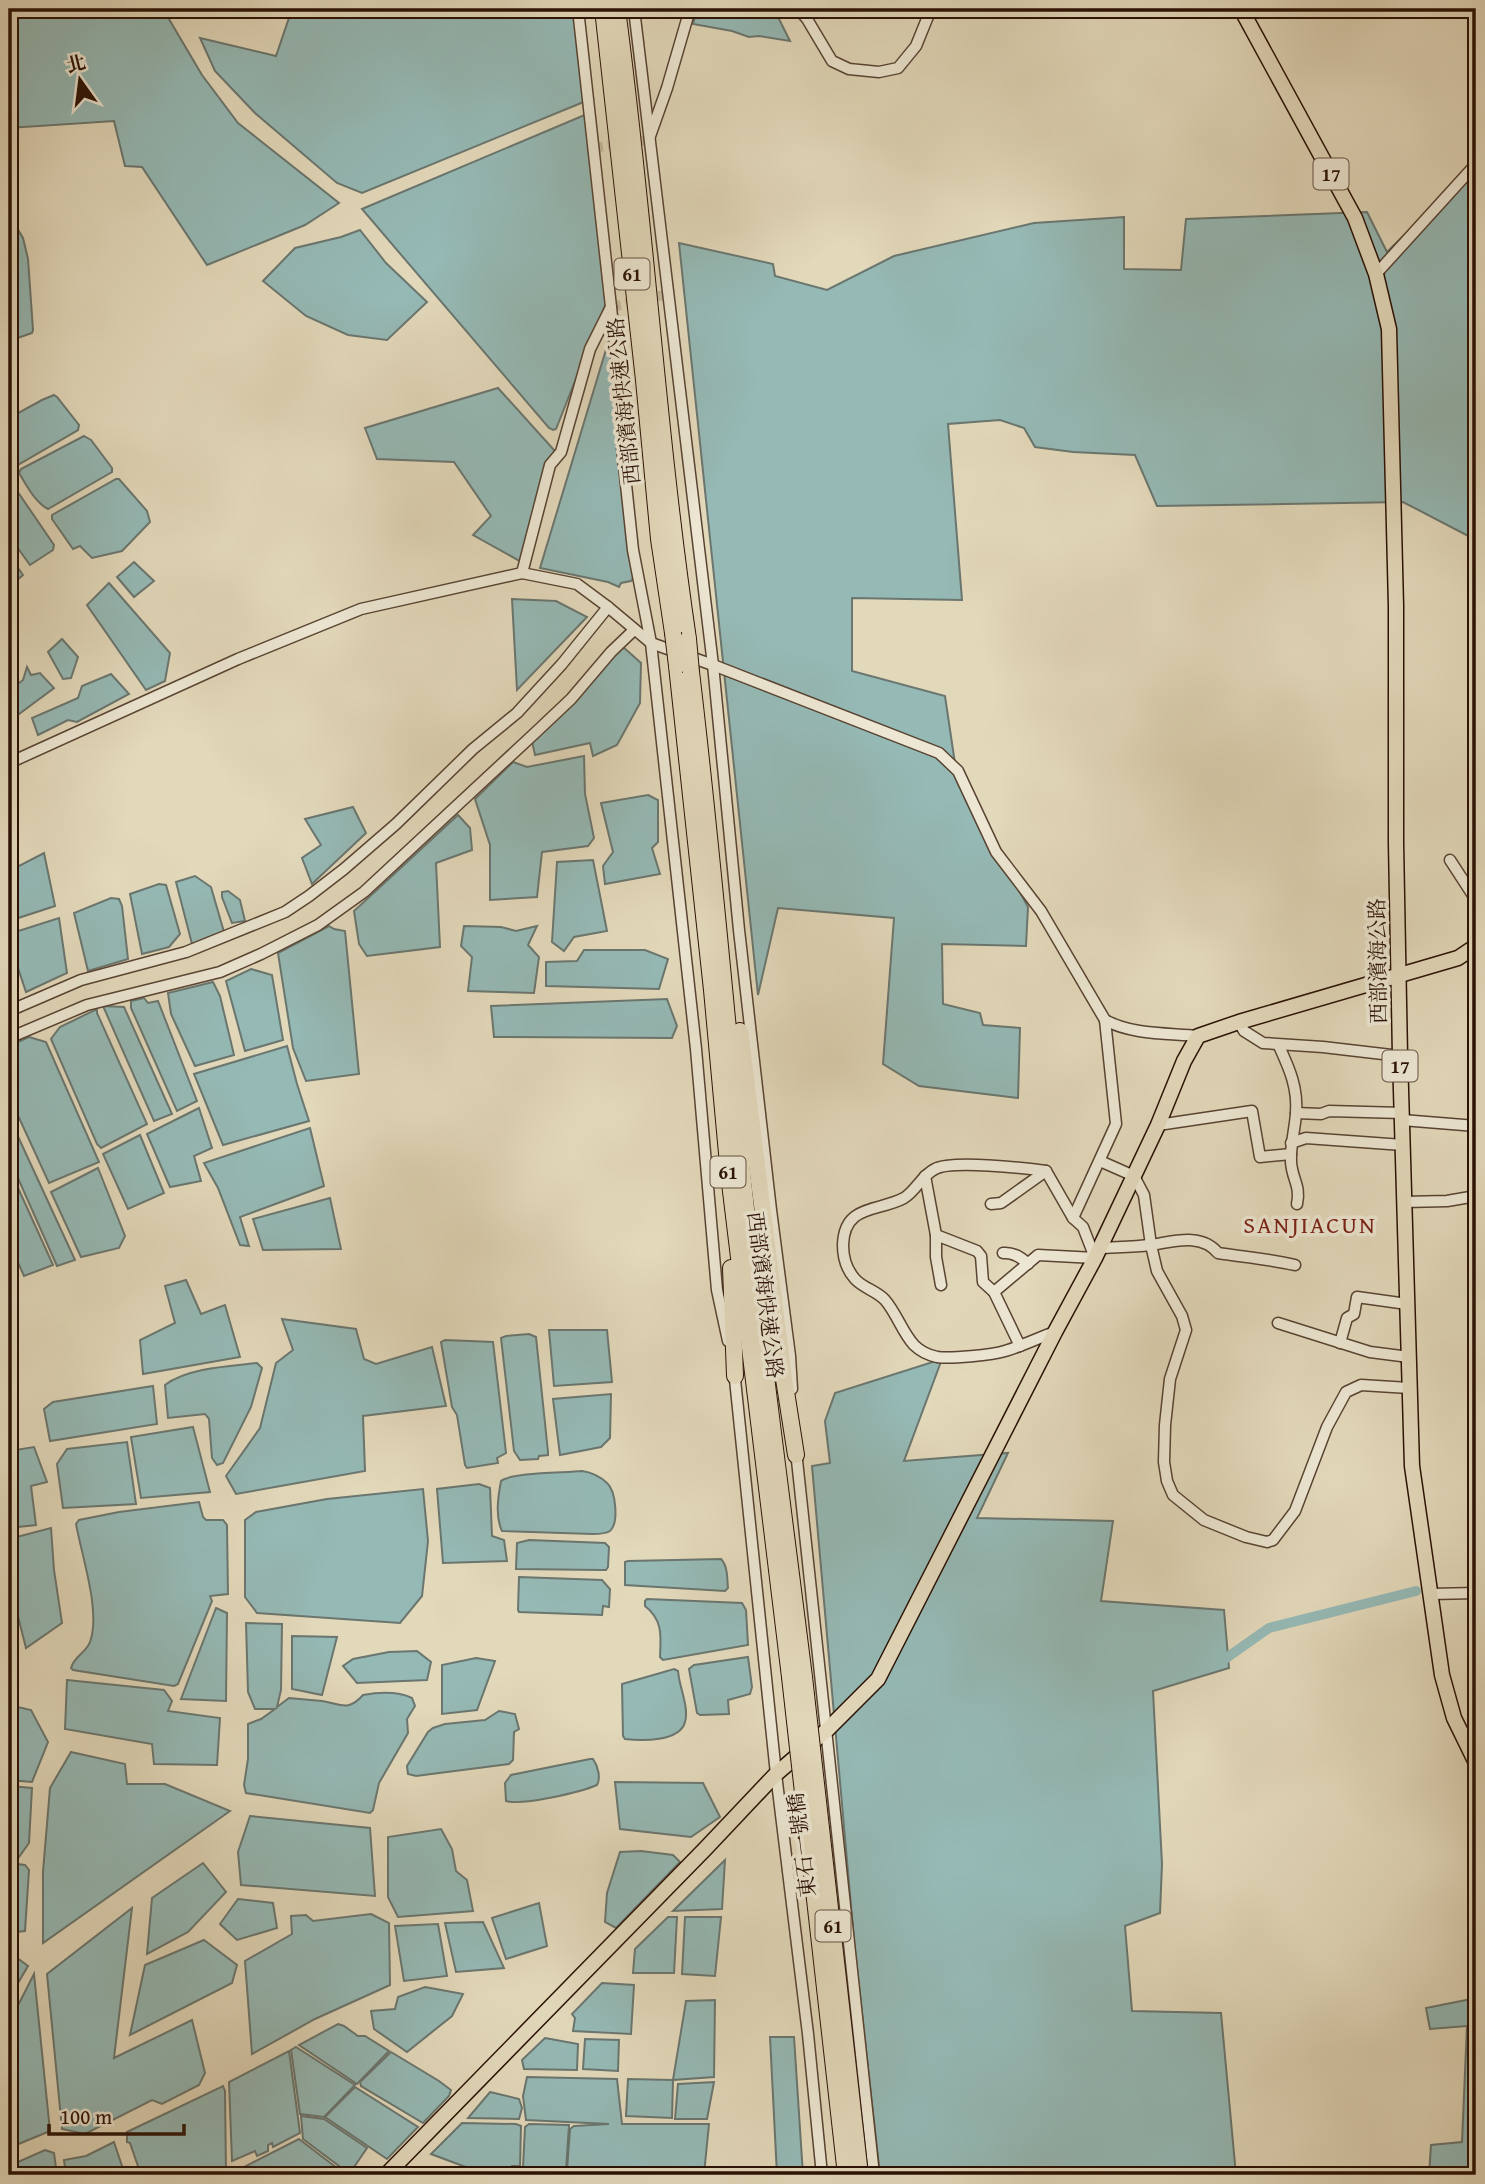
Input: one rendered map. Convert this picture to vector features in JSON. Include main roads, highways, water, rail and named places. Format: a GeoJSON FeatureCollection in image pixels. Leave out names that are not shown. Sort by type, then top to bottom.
{"type":"FeatureCollection","features":[{"type":"Feature","properties":{"kind":"highway","name":"西部濱海快速公路"},"geometry":{"type":"LineString","coordinates":[[603,9],[659,539],[666,590],[680,636]]}},
{"type":"Feature","properties":{"kind":"highway","name":"西部濱海快速公路"},"geometry":{"type":"LineString","coordinates":[[617,9],[678,575],[680,636],[704,850],[726,989],[797,1677]]}},
{"type":"Feature","properties":{"kind":"highway"},"geometry":{"type":"LineString","coordinates":[[704,850],[704,999],[732,1272],[736,1376]]}},
{"type":"Feature","properties":{"kind":"highway"},"geometry":{"type":"LineString","coordinates":[[704,850],[723,912],[775,1315],[796,1455]]}},
{"type":"Feature","properties":{"kind":"highway","name":"東石一號橋"},"geometry":{"type":"LineString","coordinates":[[797,1677],[846,2175]]}},
{"type":"Feature","properties":{"kind":"highway","name":"東石一號橋"},"geometry":{"type":"LineString","coordinates":[[797,1677],[860,2175]]}},
{"type":"Feature","properties":{"kind":"main road","name":"西部濱海公路"},"geometry":{"type":"LineString","coordinates":[[1241,9],[1355,218],[1376,274],[1389,329],[1396,606],[1396,843],[1400,1056],[1412,1466],[1442,1675],[1454,1718],[1476,1763]]}},
{"type":"Feature","properties":{"kind":"main road"},"geometry":{"type":"LineString","coordinates":[[386,2175],[776,1774],[827,1730],[878,1679],[1098,1253],[1158,1125],[1184,1061],[1198,1036],[1458,958],[1476,946]]}},
{"type":"Feature","properties":{"kind":"water"},"geometry":{"type":"Polygon","coordinates":[[[9,9],[163,9],[202,75],[238,123],[339,203],[305,225],[207,265],[142,167],[125,166],[114,121],[9,128],[9,9]]]}},
{"type":"Feature","properties":{"kind":"water"},"geometry":{"type":"Polygon","coordinates":[[[292,9],[576,9],[586,101],[362,193],[337,183],[255,113],[215,71],[200,38],[276,56],[292,9]]]}},
{"type":"Feature","properties":{"kind":"water"},"geometry":{"type":"Polygon","coordinates":[[[697,9],[774,9],[790,41],[749,37],[693,24],[697,9]]]}},
{"type":"Feature","properties":{"kind":"water"},"geometry":{"type":"Polygon","coordinates":[[[587,114],[608,298],[556,429],[553,430],[362,209],[587,114]]]}},
{"type":"Feature","properties":{"kind":"water"},"geometry":{"type":"Polygon","coordinates":[[[1476,165],[1476,540],[1403,502],[1157,506],[1135,455],[1035,447],[1024,428],[1000,420],[948,424],[962,600],[852,598],[852,671],[945,696],[957,777],[1028,907],[1026,946],[942,944],[943,1004],[980,1013],[983,1025],[1020,1028],[1018,1098],[919,1086],[883,1064],[894,918],[778,908],[758,995],[679,243],[773,264],[775,276],[827,290],[894,256],[1034,223],[1124,217],[1124,269],[1181,270],[1186,219],[1367,212],[1387,252],[1476,165]]]}},
{"type":"Feature","properties":{"kind":"water"},"geometry":{"type":"Polygon","coordinates":[[[9,215],[23,238],[28,259],[33,330],[32,333],[9,341],[9,215]]]}},
{"type":"Feature","properties":{"kind":"water"},"geometry":{"type":"Polygon","coordinates":[[[360,230],[386,263],[427,302],[387,340],[348,335],[306,316],[263,281],[295,248],[360,230]]]}},
{"type":"Feature","properties":{"kind":"water"},"geometry":{"type":"Polygon","coordinates":[[[611,333],[638,572],[631,581],[621,583],[619,587],[608,582],[540,568],[611,333]]]}},
{"type":"Feature","properties":{"kind":"water"},"geometry":{"type":"Polygon","coordinates":[[[498,388],[554,450],[556,462],[525,564],[473,535],[491,516],[454,462],[377,459],[365,428],[498,388]]]}},
{"type":"Feature","properties":{"kind":"water"},"geometry":{"type":"Polygon","coordinates":[[[54,395],[79,425],[78,430],[16,466],[9,451],[9,418],[54,395]]]}},
{"type":"Feature","properties":{"kind":"water"},"geometry":{"type":"Polygon","coordinates":[[[84,436],[91,440],[112,468],[112,472],[48,509],[35,498],[19,473],[21,469],[84,436]]]}},
{"type":"Feature","properties":{"kind":"water"},"geometry":{"type":"Polygon","coordinates":[[[9,479],[54,545],[53,550],[30,565],[9,536],[9,479]]]}},
{"type":"Feature","properties":{"kind":"water"},"geometry":{"type":"Polygon","coordinates":[[[119,479],[147,511],[150,522],[122,551],[92,558],[80,546],[73,549],[52,519],[52,515],[119,479]]]}},
{"type":"Feature","properties":{"kind":"water"},"geometry":{"type":"Polygon","coordinates":[[[9,555],[23,575],[9,587],[9,555]]]}},
{"type":"Feature","properties":{"kind":"water"},"geometry":{"type":"Polygon","coordinates":[[[134,562],[154,581],[134,597],[117,577],[134,562]]]}},
{"type":"Feature","properties":{"kind":"water"},"geometry":{"type":"Polygon","coordinates":[[[109,583],[170,653],[165,681],[146,690],[87,605],[109,583]]]}},
{"type":"Feature","properties":{"kind":"water"},"geometry":{"type":"Polygon","coordinates":[[[512,599],[556,601],[587,617],[517,690],[512,599]]]}},
{"type":"Feature","properties":{"kind":"water"},"geometry":{"type":"Polygon","coordinates":[[[62,639],[78,657],[71,678],[63,679],[48,652],[62,639]]]}},
{"type":"Feature","properties":{"kind":"water"},"geometry":{"type":"Polygon","coordinates":[[[622,646],[641,663],[640,703],[617,745],[593,756],[590,743],[535,755],[532,741],[622,646]]]}},
{"type":"Feature","properties":{"kind":"water"},"geometry":{"type":"Polygon","coordinates":[[[27,667],[31,675],[40,673],[54,688],[15,717],[9,707],[9,684],[15,686],[23,680],[27,667]]]}},
{"type":"Feature","properties":{"kind":"water"},"geometry":{"type":"Polygon","coordinates":[[[111,674],[129,694],[77,722],[68,720],[38,735],[32,718],[78,698],[82,686],[111,674]]]}},
{"type":"Feature","properties":{"kind":"water"},"geometry":{"type":"Polygon","coordinates":[[[584,756],[585,794],[594,838],[588,846],[542,852],[537,897],[490,900],[490,845],[475,799],[513,762],[527,767],[584,756]]]}},
{"type":"Feature","properties":{"kind":"water"},"geometry":{"type":"Polygon","coordinates":[[[648,795],[658,800],[658,842],[652,848],[660,874],[605,884],[603,866],[613,852],[601,803],[648,795]]]}},
{"type":"Feature","properties":{"kind":"water"},"geometry":{"type":"Polygon","coordinates":[[[353,807],[366,833],[312,884],[302,858],[321,845],[305,819],[353,807]]]}},
{"type":"Feature","properties":{"kind":"water"},"geometry":{"type":"Polygon","coordinates":[[[458,815],[470,828],[472,850],[436,863],[440,947],[367,956],[359,944],[354,911],[458,815]]]}},
{"type":"Feature","properties":{"kind":"water"},"geometry":{"type":"Polygon","coordinates":[[[44,853],[55,906],[9,921],[9,871],[44,853]]]}},
{"type":"Feature","properties":{"kind":"water"},"geometry":{"type":"Polygon","coordinates":[[[593,860],[607,931],[574,937],[564,951],[552,942],[557,862],[593,860]]]}},
{"type":"Feature","properties":{"kind":"water"},"geometry":{"type":"Polygon","coordinates":[[[195,876],[211,887],[224,932],[192,944],[176,882],[195,876]]]}},
{"type":"Feature","properties":{"kind":"water"},"geometry":{"type":"Polygon","coordinates":[[[159,884],[166,885],[180,934],[169,947],[142,954],[130,894],[159,884]]]}},
{"type":"Feature","properties":{"kind":"water"},"geometry":{"type":"Polygon","coordinates":[[[228,891],[240,900],[245,921],[232,923],[222,897],[222,892],[228,891]]]}},
{"type":"Feature","properties":{"kind":"water"},"geometry":{"type":"Polygon","coordinates":[[[111,898],[119,899],[122,906],[128,959],[88,971],[74,913],[111,898]]]}},
{"type":"Feature","properties":{"kind":"water"},"geometry":{"type":"Polygon","coordinates":[[[59,918],[67,973],[26,992],[9,934],[59,918]]]}},
{"type":"Feature","properties":{"kind":"water"},"geometry":{"type":"Polygon","coordinates":[[[329,926],[345,931],[359,1074],[306,1081],[293,1048],[278,953],[329,926]]]}},
{"type":"Feature","properties":{"kind":"water"},"geometry":{"type":"Polygon","coordinates":[[[464,926],[501,927],[516,931],[537,926],[528,945],[539,957],[534,993],[468,991],[472,957],[461,946],[464,926]]]}},
{"type":"Feature","properties":{"kind":"water"},"geometry":{"type":"Polygon","coordinates":[[[584,950],[645,950],[668,959],[659,989],[546,986],[546,962],[577,961],[584,950]]]}},
{"type":"Feature","properties":{"kind":"water"},"geometry":{"type":"Polygon","coordinates":[[[251,969],[272,975],[283,1040],[245,1051],[226,981],[251,969]]]}},
{"type":"Feature","properties":{"kind":"water"},"geometry":{"type":"Polygon","coordinates":[[[213,982],[220,996],[234,1055],[195,1066],[171,1014],[168,993],[213,982]]]}},
{"type":"Feature","properties":{"kind":"water"},"geometry":{"type":"Polygon","coordinates":[[[144,998],[148,1003],[158,1001],[197,1101],[177,1111],[131,1008],[131,1001],[144,998]]]}},
{"type":"Feature","properties":{"kind":"water"},"geometry":{"type":"Polygon","coordinates":[[[667,999],[677,1026],[672,1038],[494,1037],[491,1006],[667,999]]]}},
{"type":"Feature","properties":{"kind":"water"},"geometry":{"type":"Polygon","coordinates":[[[103,1006],[124,1007],[172,1114],[154,1121],[103,1006]]]}},
{"type":"Feature","properties":{"kind":"water"},"geometry":{"type":"Polygon","coordinates":[[[97,1009],[147,1124],[101,1148],[51,1039],[60,1027],[97,1009]]]}},
{"type":"Feature","properties":{"kind":"water"},"geometry":{"type":"Polygon","coordinates":[[[29,1037],[46,1042],[99,1162],[49,1183],[9,1096],[9,1046],[29,1037]]]}},
{"type":"Feature","properties":{"kind":"water"},"geometry":{"type":"Polygon","coordinates":[[[287,1046],[309,1121],[223,1145],[194,1074],[287,1046]]]}},
{"type":"Feature","properties":{"kind":"water"},"geometry":{"type":"Polygon","coordinates":[[[199,1108],[212,1148],[194,1156],[201,1181],[170,1187],[147,1134],[199,1108]]]}},
{"type":"Feature","properties":{"kind":"water"},"geometry":{"type":"Polygon","coordinates":[[[9,1117],[75,1260],[57,1266],[9,1158],[9,1117]]]}},
{"type":"Feature","properties":{"kind":"water"},"geometry":{"type":"Polygon","coordinates":[[[310,1128],[324,1186],[240,1217],[249,1246],[240,1245],[218,1188],[204,1163],[310,1128]]]}},
{"type":"Feature","properties":{"kind":"water"},"geometry":{"type":"Polygon","coordinates":[[[140,1135],[164,1193],[128,1209],[103,1154],[140,1135]]]}},
{"type":"Feature","properties":{"kind":"water"},"geometry":{"type":"Polygon","coordinates":[[[9,1168],[53,1265],[24,1276],[9,1242],[9,1168]]]}},
{"type":"Feature","properties":{"kind":"water"},"geometry":{"type":"Polygon","coordinates":[[[98,1168],[125,1236],[119,1248],[81,1257],[51,1192],[98,1168]]]}},
{"type":"Feature","properties":{"kind":"water"},"geometry":{"type":"Polygon","coordinates":[[[330,1198],[341,1249],[263,1250],[253,1219],[330,1198]]]}},
{"type":"Feature","properties":{"kind":"water"},"geometry":{"type":"Polygon","coordinates":[[[186,1280],[201,1314],[225,1305],[240,1357],[143,1374],[140,1340],[175,1323],[165,1286],[186,1280]]]}},
{"type":"Feature","properties":{"kind":"water"},"geometry":{"type":"Polygon","coordinates":[[[282,1319],[356,1329],[364,1359],[376,1364],[432,1347],[446,1406],[363,1416],[365,1471],[236,1494],[226,1476],[260,1428],[276,1363],[293,1350],[282,1319]]]}},
{"type":"Feature","properties":{"kind":"water"},"geometry":{"type":"Polygon","coordinates":[[[549,1330],[607,1330],[612,1382],[554,1386],[549,1330]]]}},
{"type":"Feature","properties":{"kind":"water"},"geometry":{"type":"Polygon","coordinates":[[[529,1334],[536,1337],[548,1455],[539,1456],[538,1459],[520,1460],[514,1451],[501,1338],[529,1334]]]}},
{"type":"Feature","properties":{"kind":"water"},"geometry":{"type":"Polygon","coordinates":[[[441,1342],[493,1342],[506,1453],[497,1458],[498,1463],[467,1468],[465,1465],[441,1342]]]}},
{"type":"Feature","properties":{"kind":"water"},"geometry":{"type":"Polygon","coordinates":[[[942,1359],[904,1461],[1008,1453],[977,1518],[1113,1521],[1101,1601],[1224,1610],[1229,1668],[1153,1691],[1162,1864],[1160,1913],[1125,1926],[1132,2011],[1221,2013],[1236,2175],[880,2175],[855,1951],[812,1466],[830,1463],[825,1421],[835,1393],[942,1359]]]}},
{"type":"Feature","properties":{"kind":"water"},"geometry":{"type":"Polygon","coordinates":[[[257,1363],[262,1368],[251,1407],[223,1463],[217,1465],[212,1458],[209,1419],[205,1414],[168,1418],[165,1385],[197,1371],[257,1363]]]}},
{"type":"Feature","properties":{"kind":"water"},"geometry":{"type":"Polygon","coordinates":[[[153,1386],[157,1424],[50,1441],[44,1409],[53,1402],[153,1386]]]}},
{"type":"Feature","properties":{"kind":"water"},"geometry":{"type":"Polygon","coordinates":[[[611,1394],[610,1438],[601,1447],[560,1455],[553,1399],[611,1394]]]}},
{"type":"Feature","properties":{"kind":"water"},"geometry":{"type":"Polygon","coordinates":[[[193,1427],[210,1492],[141,1498],[131,1437],[193,1427]]]}},
{"type":"Feature","properties":{"kind":"water"},"geometry":{"type":"Polygon","coordinates":[[[127,1442],[136,1504],[63,1508],[57,1464],[67,1449],[127,1442]]]}},
{"type":"Feature","properties":{"kind":"water"},"geometry":{"type":"Polygon","coordinates":[[[34,1447],[47,1482],[31,1486],[36,1525],[9,1528],[9,1451],[34,1447]]]}},
{"type":"Feature","properties":{"kind":"water"},"geometry":{"type":"Polygon","coordinates":[[[582,1471],[599,1477],[610,1487],[615,1521],[610,1531],[593,1534],[502,1531],[498,1513],[501,1481],[527,1474],[582,1471]]]}},
{"type":"Feature","properties":{"kind":"water"},"geometry":{"type":"Polygon","coordinates":[[[479,1484],[490,1488],[492,1536],[504,1540],[507,1561],[443,1563],[437,1489],[479,1484]]]}},
{"type":"Feature","properties":{"kind":"water"},"geometry":{"type":"Polygon","coordinates":[[[423,1489],[428,1541],[422,1596],[400,1623],[257,1613],[245,1597],[245,1520],[256,1512],[327,1499],[423,1489]]]}},
{"type":"Feature","properties":{"kind":"water"},"geometry":{"type":"Polygon","coordinates":[[[199,1502],[206,1520],[223,1520],[227,1525],[228,1594],[210,1596],[212,1601],[178,1684],[174,1686],[73,1670],[71,1668],[77,1657],[90,1642],[93,1630],[92,1600],[76,1524],[79,1520],[199,1502]]]}},
{"type":"Feature","properties":{"kind":"water"},"geometry":{"type":"Polygon","coordinates":[[[51,1528],[62,1623],[26,1648],[9,1581],[9,1539],[51,1528]]]}},
{"type":"Feature","properties":{"kind":"water"},"geometry":{"type":"Polygon","coordinates":[[[529,1540],[605,1543],[609,1547],[608,1567],[606,1570],[516,1569],[517,1543],[529,1540]]]}},
{"type":"Feature","properties":{"kind":"water"},"geometry":{"type":"Polygon","coordinates":[[[721,1559],[727,1573],[728,1588],[725,1591],[625,1585],[625,1562],[628,1561],[721,1559]]]}},
{"type":"Feature","properties":{"kind":"water"},"geometry":{"type":"Polygon","coordinates":[[[519,1577],[602,1580],[610,1589],[609,1607],[603,1606],[602,1615],[519,1612],[519,1577]]]}},
{"type":"Feature","properties":{"kind":"water"},"geometry":{"type":"Polygon","coordinates":[[[647,1599],[742,1603],[746,1610],[748,1645],[663,1660],[660,1657],[660,1629],[655,1617],[645,1606],[647,1599]]]}},
{"type":"Feature","properties":{"kind":"water"},"geometry":{"type":"Polygon","coordinates":[[[216,1608],[227,1613],[226,1701],[181,1699],[216,1608]]]}},
{"type":"Feature","properties":{"kind":"water"},"geometry":{"type":"Polygon","coordinates":[[[246,1623],[282,1624],[281,1690],[277,1707],[289,1698],[344,1706],[353,1704],[363,1695],[376,1693],[394,1693],[412,1698],[415,1706],[407,1719],[408,1733],[379,1783],[370,1813],[246,1793],[244,1785],[248,1759],[248,1724],[275,1709],[255,1709],[248,1692],[246,1623]]]}},
{"type":"Feature","properties":{"kind":"water"},"geometry":{"type":"Polygon","coordinates":[[[292,1636],[337,1637],[322,1695],[292,1689],[292,1636]]]}},
{"type":"Feature","properties":{"kind":"water"},"geometry":{"type":"Polygon","coordinates":[[[417,1651],[431,1662],[427,1680],[357,1683],[343,1666],[353,1659],[389,1652],[417,1651]]]}},
{"type":"Feature","properties":{"kind":"water"},"geometry":{"type":"Polygon","coordinates":[[[748,1657],[752,1687],[750,1694],[728,1700],[729,1714],[697,1713],[689,1669],[694,1665],[748,1657]]]}},
{"type":"Feature","properties":{"kind":"water"},"geometry":{"type":"Polygon","coordinates":[[[476,1658],[495,1661],[477,1710],[442,1714],[442,1665],[476,1658]]]}},
{"type":"Feature","properties":{"kind":"water"},"geometry":{"type":"Polygon","coordinates":[[[674,1669],[678,1671],[685,1706],[686,1717],[682,1729],[659,1739],[625,1739],[622,1684],[674,1669]]]}},
{"type":"Feature","properties":{"kind":"water"},"geometry":{"type":"Polygon","coordinates":[[[67,1680],[164,1690],[172,1701],[168,1711],[220,1718],[217,1765],[154,1764],[152,1744],[65,1729],[67,1680]]]}},
{"type":"Feature","properties":{"kind":"water"},"geometry":{"type":"Polygon","coordinates":[[[9,1705],[31,1710],[48,1742],[32,1782],[9,1780],[9,1705]]]}},
{"type":"Feature","properties":{"kind":"water"},"geometry":{"type":"Polygon","coordinates":[[[499,1711],[515,1714],[519,1729],[514,1732],[513,1760],[509,1764],[416,1776],[408,1774],[407,1766],[433,1728],[445,1724],[485,1720],[499,1711]]]}},
{"type":"Feature","properties":{"kind":"water"},"geometry":{"type":"Polygon","coordinates":[[[71,1752],[125,1764],[127,1784],[165,1784],[230,1811],[43,1943],[43,1872],[50,1788],[71,1752]]]}},
{"type":"Feature","properties":{"kind":"water"},"geometry":{"type":"Polygon","coordinates":[[[593,1759],[598,1768],[597,1785],[538,1800],[506,1801],[505,1783],[511,1775],[593,1759]]]}},
{"type":"Feature","properties":{"kind":"water"},"geometry":{"type":"Polygon","coordinates":[[[615,1782],[703,1783],[720,1817],[691,1837],[620,1829],[615,1782]]]}},
{"type":"Feature","properties":{"kind":"water"},"geometry":{"type":"Polygon","coordinates":[[[9,1786],[32,1788],[29,1843],[19,1857],[9,1856],[9,1786]]]}},
{"type":"Feature","properties":{"kind":"water"},"geometry":{"type":"Polygon","coordinates":[[[250,1816],[370,1828],[375,1896],[241,1885],[238,1852],[250,1816]]]}},
{"type":"Feature","properties":{"kind":"water"},"geometry":{"type":"Polygon","coordinates":[[[441,1829],[452,1849],[456,1871],[467,1880],[473,1911],[398,1917],[388,1897],[388,1837],[441,1829]]]}},
{"type":"Feature","properties":{"kind":"water"},"geometry":{"type":"Polygon","coordinates":[[[641,1851],[673,1855],[680,1862],[616,1928],[605,1922],[607,1893],[620,1852],[641,1851]]]}},
{"type":"Feature","properties":{"kind":"water"},"geometry":{"type":"Polygon","coordinates":[[[725,1860],[722,1909],[673,1911],[725,1860]]]}},
{"type":"Feature","properties":{"kind":"water"},"geometry":{"type":"Polygon","coordinates":[[[9,1863],[25,1865],[29,1870],[25,1931],[16,1932],[9,1929],[9,1863]]]}},
{"type":"Feature","properties":{"kind":"water"},"geometry":{"type":"Polygon","coordinates":[[[203,1863],[226,1892],[188,1932],[147,1954],[152,1898],[203,1863]]]}},
{"type":"Feature","properties":{"kind":"water"},"geometry":{"type":"Polygon","coordinates":[[[238,1899],[273,1903],[277,1928],[237,1940],[220,1924],[238,1899]]]}},
{"type":"Feature","properties":{"kind":"water"},"geometry":{"type":"Polygon","coordinates":[[[539,1903],[547,1946],[506,1959],[492,1918],[539,1903]]]}},
{"type":"Feature","properties":{"kind":"water"},"geometry":{"type":"Polygon","coordinates":[[[132,1908],[114,2058],[192,2020],[205,2073],[199,2085],[162,2104],[152,2100],[85,2134],[62,2129],[47,1974],[132,1908]]]}},
{"type":"Feature","properties":{"kind":"water"},"geometry":{"type":"Polygon","coordinates":[[[371,1914],[389,1923],[390,1985],[315,2019],[252,2054],[245,1961],[292,1934],[291,1916],[306,1915],[313,1921],[371,1914]]]}},
{"type":"Feature","properties":{"kind":"water"},"geometry":{"type":"Polygon","coordinates":[[[668,1917],[677,1917],[674,1973],[633,1973],[635,1949],[668,1917]]]}},
{"type":"Feature","properties":{"kind":"water"},"geometry":{"type":"Polygon","coordinates":[[[685,1917],[721,1917],[715,1976],[682,1974],[685,1917]]]}},
{"type":"Feature","properties":{"kind":"water"},"geometry":{"type":"Polygon","coordinates":[[[483,1922],[504,1968],[456,1972],[445,1923],[483,1922]]]}},
{"type":"Feature","properties":{"kind":"water"},"geometry":{"type":"Polygon","coordinates":[[[438,1924],[447,1976],[404,1981],[395,1926],[438,1924]]]}},
{"type":"Feature","properties":{"kind":"water"},"geometry":{"type":"Polygon","coordinates":[[[204,1940],[237,1965],[232,1983],[130,2035],[145,1965],[204,1940]]]}},
{"type":"Feature","properties":{"kind":"water"},"geometry":{"type":"Polygon","coordinates":[[[9,1952],[28,1966],[11,1995],[9,1995],[9,1952]]]}},
{"type":"Feature","properties":{"kind":"water"},"geometry":{"type":"Polygon","coordinates":[[[34,1974],[50,2131],[9,2148],[9,2023],[34,1974]]]}},
{"type":"Feature","properties":{"kind":"water"},"geometry":{"type":"Polygon","coordinates":[[[602,1983],[634,1985],[631,2034],[573,2031],[575,2018],[572,2014],[602,1983]]]}},
{"type":"Feature","properties":{"kind":"water"},"geometry":{"type":"Polygon","coordinates":[[[425,1987],[463,1994],[452,2016],[407,2052],[374,2029],[371,2011],[395,2009],[398,1997],[425,1987]]]}},
{"type":"Feature","properties":{"kind":"water"},"geometry":{"type":"Polygon","coordinates":[[[1476,1998],[1476,2175],[1429,2175],[1431,2145],[1462,2142],[1467,2026],[1430,2029],[1426,2008],[1476,1998]]]}},
{"type":"Feature","properties":{"kind":"water"},"geometry":{"type":"Polygon","coordinates":[[[715,2000],[714,2077],[673,2080],[686,2001],[715,2000]]]}},
{"type":"Feature","properties":{"kind":"water"},"geometry":{"type":"Polygon","coordinates":[[[338,2024],[389,2051],[357,2084],[299,2045],[338,2024]]]}},
{"type":"Feature","properties":{"kind":"water"},"geometry":{"type":"Polygon","coordinates":[[[770,2037],[794,2037],[803,2175],[777,2175],[770,2037]]]}},
{"type":"Feature","properties":{"kind":"water"},"geometry":{"type":"Polygon","coordinates":[[[545,2038],[578,2044],[577,2070],[524,2069],[522,2060],[545,2038]]]}},
{"type":"Feature","properties":{"kind":"water"},"geometry":{"type":"Polygon","coordinates":[[[585,2039],[619,2040],[618,2071],[583,2069],[585,2039]]]}},
{"type":"Feature","properties":{"kind":"water"},"geometry":{"type":"Polygon","coordinates":[[[296,2047],[355,2085],[324,2117],[300,2114],[291,2050],[296,2047]]]}},
{"type":"Feature","properties":{"kind":"water"},"geometry":{"type":"Polygon","coordinates":[[[289,2051],[300,2133],[273,2147],[272,2143],[268,2145],[268,2151],[257,2156],[255,2151],[232,2161],[229,2082],[289,2051]]]}},
{"type":"Feature","properties":{"kind":"water"},"geometry":{"type":"Polygon","coordinates":[[[391,2052],[451,2090],[449,2096],[423,2123],[361,2086],[360,2082],[391,2052]]]}},
{"type":"Feature","properties":{"kind":"water"},"geometry":{"type":"Polygon","coordinates":[[[527,2077],[617,2079],[622,2124],[709,2124],[704,2174],[617,2169],[567,2170],[570,2129],[574,2126],[609,2124],[526,2120],[523,2096],[527,2077]]]}},
{"type":"Feature","properties":{"kind":"water"},"geometry":{"type":"Polygon","coordinates":[[[628,2079],[673,2080],[672,2118],[626,2116],[628,2079]]]}},
{"type":"Feature","properties":{"kind":"water"},"geometry":{"type":"Polygon","coordinates":[[[714,2082],[707,2119],[675,2119],[678,2084],[714,2082]]]}},
{"type":"Feature","properties":{"kind":"water"},"geometry":{"type":"Polygon","coordinates":[[[223,2086],[226,2175],[141,2175],[130,2143],[127,2142],[127,2132],[223,2086]]]}},
{"type":"Feature","properties":{"kind":"water"},"geometry":{"type":"Polygon","coordinates":[[[355,2087],[418,2127],[387,2159],[325,2117],[355,2087]]]}},
{"type":"Feature","properties":{"kind":"water"},"geometry":{"type":"Polygon","coordinates":[[[490,2092],[519,2099],[522,2108],[519,2119],[468,2118],[490,2092]]]}},
{"type":"Feature","properties":{"kind":"water"},"geometry":{"type":"Polygon","coordinates":[[[301,2116],[324,2119],[367,2148],[352,2170],[347,2172],[303,2139],[301,2116]]]}},
{"type":"Feature","properties":{"kind":"water"},"geometry":{"type":"Polygon","coordinates":[[[462,2123],[521,2126],[520,2166],[512,2166],[510,2175],[487,2175],[431,2154],[462,2123]]]}},
{"type":"Feature","properties":{"kind":"water"},"geometry":{"type":"Polygon","coordinates":[[[529,2124],[569,2125],[566,2170],[523,2167],[525,2127],[529,2124]]]}},
{"type":"Feature","properties":{"kind":"water"},"geometry":{"type":"Polygon","coordinates":[[[299,2139],[346,2175],[236,2175],[236,2171],[299,2139]]]}},
{"type":"Feature","properties":{"kind":"water"},"geometry":{"type":"Polygon","coordinates":[[[114,2142],[125,2175],[66,2175],[64,2160],[86,2156],[114,2142]]]}},
{"type":"Feature","properties":{"kind":"water"},"geometry":{"type":"Polygon","coordinates":[[[45,2150],[54,2153],[57,2175],[9,2175],[9,2166],[45,2150]]]}},
{"type":"Feature","properties":{"kind":"waterway"},"geometry":{"type":"LineString","coordinates":[[1218,1662],[1269,1628],[1416,1591]]}},
{"type":"Feature","properties":{"kind":"tunnel"},"geometry":{"type":"LineString","coordinates":[[593,148],[649,140]]}},
{"type":"Feature","properties":{"kind":"tunnel"},"geometry":{"type":"LineString","coordinates":[[611,307],[668,294]]}},
{"type":"Feature","properties":{"kind":"district","name":"SANJIACUN"},"geometry":{"type":"Point","coordinates":[1310,1225]}}]}
